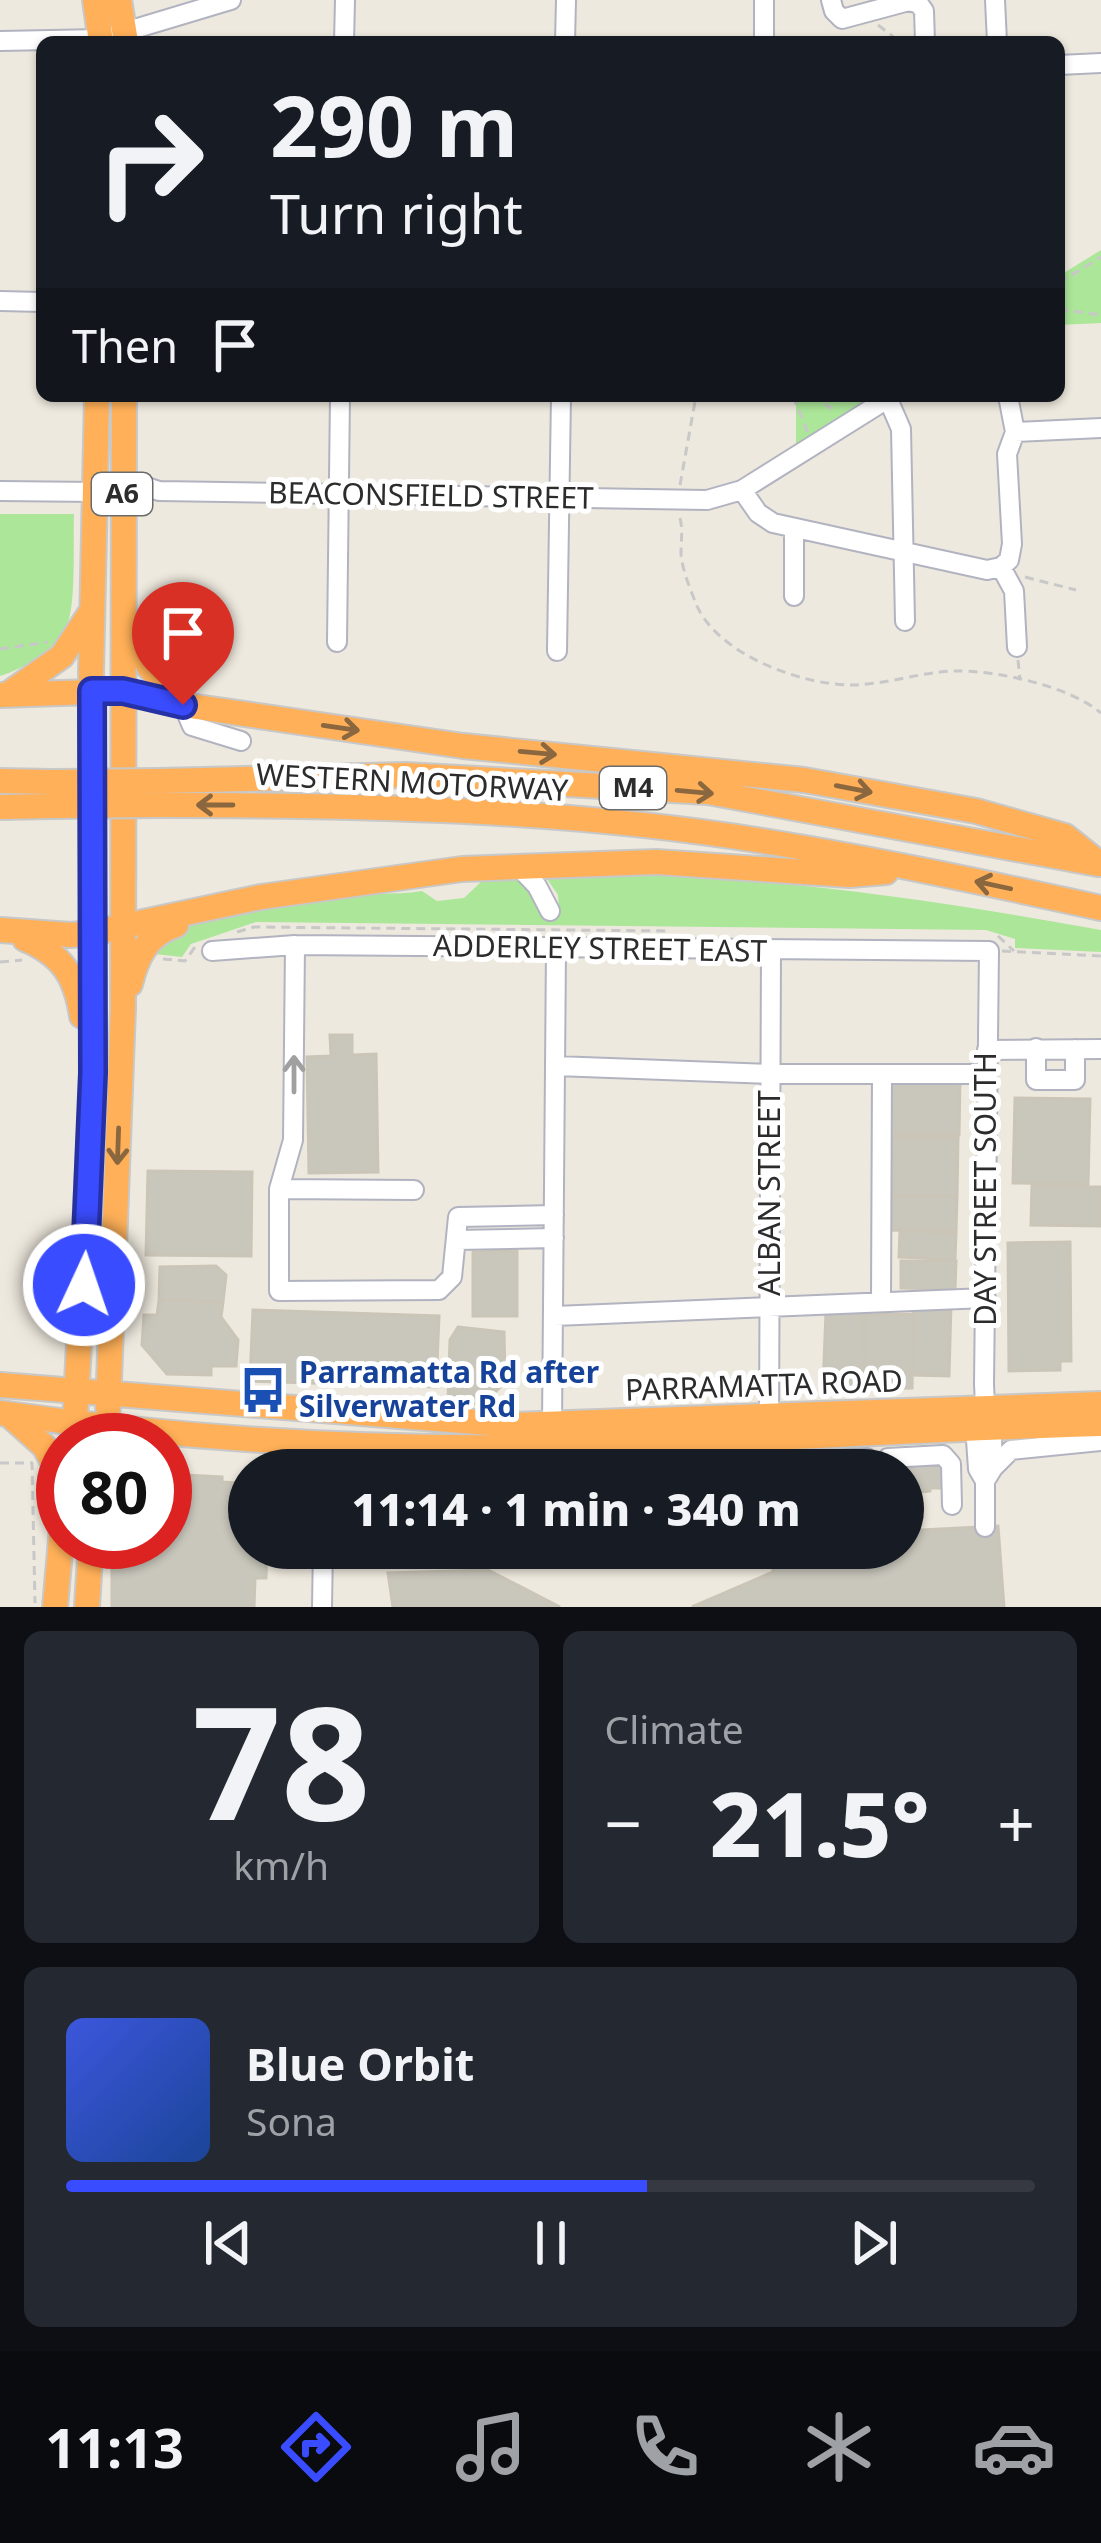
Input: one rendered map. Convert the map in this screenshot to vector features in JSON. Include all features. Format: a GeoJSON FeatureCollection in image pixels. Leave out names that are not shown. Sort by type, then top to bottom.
{"type":"FeatureCollection","features":[{"type":"Feature","properties":{"kind":"highway"},"geometry":{"type":"LineString","coordinates":[[95,0],[112,36]]}},
{"type":"Feature","properties":{"kind":"highway"},"geometry":{"type":"LineString","coordinates":[[113,36],[118,0]]}},
{"type":"Feature","properties":{"kind":"highway","name":"A6"},"geometry":{"type":"LineString","coordinates":[[77,1413],[92,1114],[97,402]]}},
{"type":"Feature","properties":{"kind":"highway","name":"A6"},"geometry":{"type":"LineString","coordinates":[[108,1413],[121,1042],[124,402]]}},
{"type":"Feature","properties":{"kind":"highway"},"geometry":{"type":"LineString","coordinates":[[122,593],[139,651],[183,705]]}},
{"type":"Feature","properties":{"kind":"highway"},"geometry":{"type":"LineString","coordinates":[[5,694],[62,656],[94,609]]}},
{"type":"Feature","properties":{"kind":"highway"},"geometry":{"type":"LineString","coordinates":[[5,694],[123,691],[183,705],[463,746],[804,780],[976,812],[1065,836],[1101,864]]}},
{"type":"Feature","properties":{"kind":"highway","name":"WESTERN MOTORWAY"},"geometry":{"type":"LineString","coordinates":[[0,807],[52,794],[159,793],[405,775],[708,792],[1101,864]]}},
{"type":"Feature","properties":{"kind":"highway","name":"WESTERN MOTORWAY"},"geometry":{"type":"LineString","coordinates":[[0,782],[52,794]]}},
{"type":"Feature","properties":{"kind":"highway","name":"WESTERN MOTORWAY"},"geometry":{"type":"LineString","coordinates":[[159,793],[637,825],[768,841],[1101,908]]}},
{"type":"Feature","properties":{"kind":"highway"},"geometry":{"type":"LineString","coordinates":[[1,930],[92,933],[261,897],[518,866],[656,862],[850,875],[916,870]]}},
{"type":"Feature","properties":{"kind":"highway"},"geometry":{"type":"LineString","coordinates":[[121,1042],[138,959],[144,945],[164,929],[389,878]]}},
{"type":"Feature","properties":{"kind":"highway"},"geometry":{"type":"LineString","coordinates":[[1,930],[52,953],[71,974],[82,1012],[92,1114]]}},
{"type":"Feature","properties":{"kind":"highway","name":"PARRAMATTA ROAD"},"geometry":{"type":"LineString","coordinates":[[0,1385],[431,1421],[769,1426]]}},
{"type":"Feature","properties":{"kind":"highway","name":"PARRAMATTA ROAD"},"geometry":{"type":"LineString","coordinates":[[192,1437],[518,1447],[769,1426],[986,1417],[1101,1404]]}},
{"type":"Feature","properties":{"kind":"highway"},"geometry":{"type":"LineString","coordinates":[[4,1414],[36,1440]]}},
{"type":"Feature","properties":{"kind":"highway","name":"PARRAMATTA ROAD"},"geometry":{"type":"LineString","coordinates":[[4,1414],[36,1422]]}},
{"type":"Feature","properties":{"kind":"highway","name":"PARRAMATTA ROAD"},"geometry":{"type":"LineString","coordinates":[[986,1417],[1101,1424]]}},
{"type":"Feature","properties":{"kind":"highway"},"geometry":{"type":"LineString","coordinates":[[55,1607],[58,1569]]}},
{"type":"Feature","properties":{"kind":"highway"},"geometry":{"type":"LineString","coordinates":[[87,1607],[90,1569]]}},
{"type":"Feature","properties":{"kind":"street"},"geometry":{"type":"LineString","coordinates":[[119,36],[231,0]]}},
{"type":"Feature","properties":{"kind":"street"},"geometry":{"type":"LineString","coordinates":[[344,36],[345,0]]}},
{"type":"Feature","properties":{"kind":"street"},"geometry":{"type":"LineString","coordinates":[[565,36],[566,0]]}},
{"type":"Feature","properties":{"kind":"street"},"geometry":{"type":"LineString","coordinates":[[764,0],[764,36]]}},
{"type":"Feature","properties":{"kind":"street"},"geometry":{"type":"LineString","coordinates":[[831,0],[842,19],[909,1],[919,4],[924,11],[925,36]]}},
{"type":"Feature","properties":{"kind":"street"},"geometry":{"type":"LineString","coordinates":[[995,0],[997,36]]}},
{"type":"Feature","properties":{"kind":"street"},"geometry":{"type":"LineString","coordinates":[[0,41],[36,40]]}},
{"type":"Feature","properties":{"kind":"street"},"geometry":{"type":"LineString","coordinates":[[1065,65],[1101,63]]}},
{"type":"Feature","properties":{"kind":"street"},"geometry":{"type":"LineString","coordinates":[[0,301],[36,302]]}},
{"type":"Feature","properties":{"kind":"street"},"geometry":{"type":"LineString","coordinates":[[337,642],[340,402]]}},
{"type":"Feature","properties":{"kind":"street"},"geometry":{"type":"LineString","coordinates":[[557,651],[561,402]]}},
{"type":"Feature","properties":{"kind":"street"},"geometry":{"type":"LineString","coordinates":[[882,402],[742,490],[763,518],[794,528],[1004,571]]}},
{"type":"Feature","properties":{"kind":"street"},"geometry":{"type":"LineString","coordinates":[[892,402],[902,429],[905,621]]}},
{"type":"Feature","properties":{"kind":"street"},"geometry":{"type":"LineString","coordinates":[[1009,402],[1015,431],[1007,454],[1012,552],[1004,571],[1014,591],[1017,654]]}},
{"type":"Feature","properties":{"kind":"street"},"geometry":{"type":"LineString","coordinates":[[1015,431],[1101,428]]}},
{"type":"Feature","properties":{"kind":"street","name":"BEACONSFIELD STREET"},"geometry":{"type":"LineString","coordinates":[[123,472],[134,483],[159,491],[677,500],[722,498],[742,490]]}},
{"type":"Feature","properties":{"kind":"street"},"geometry":{"type":"LineString","coordinates":[[0,491],[97,492]]}},
{"type":"Feature","properties":{"kind":"street"},"geometry":{"type":"LineString","coordinates":[[794,528],[794,596]]}},
{"type":"Feature","properties":{"kind":"street"},"geometry":{"type":"LineString","coordinates":[[183,705],[193,726],[241,741]]}},
{"type":"Feature","properties":{"kind":"street"},"geometry":{"type":"LineString","coordinates":[[518,866],[537,886],[550,911]]}},
{"type":"Feature","properties":{"kind":"street"},"geometry":{"type":"LineString","coordinates":[[295,945],[293,1140],[279,1189],[279,1291],[439,1290],[452,1277],[458,1216],[554,1215]]}},
{"type":"Feature","properties":{"kind":"street","name":"ADDERLEY STREET EAST"},"geometry":{"type":"LineString","coordinates":[[212,951],[295,945],[988,951]]}},
{"type":"Feature","properties":{"kind":"street"},"geometry":{"type":"LineString","coordinates":[[552,1425],[556,949]]}},
{"type":"Feature","properties":{"kind":"street","name":"ALBAN STREET"},"geometry":{"type":"LineString","coordinates":[[769,1426],[771,951]]}},
{"type":"Feature","properties":{"kind":"street","name":"DAY STREET SOUTH"},"geometry":{"type":"LineString","coordinates":[[988,951],[986,1417],[976,1439],[978,1469],[989,1474]]}},
{"type":"Feature","properties":{"kind":"street"},"geometry":{"type":"LineString","coordinates":[[1036,1048],[1036,1080],[1075,1080],[1075,1048]]}},
{"type":"Feature","properties":{"kind":"street"},"geometry":{"type":"LineString","coordinates":[[987,1050],[1101,1049]]}},
{"type":"Feature","properties":{"kind":"street"},"geometry":{"type":"LineString","coordinates":[[556,1066],[771,1074],[987,1074]]}},
{"type":"Feature","properties":{"kind":"street"},"geometry":{"type":"LineString","coordinates":[[880,1302],[882,1075]]}},
{"type":"Feature","properties":{"kind":"street"},"geometry":{"type":"LineString","coordinates":[[279,1189],[414,1190]]}},
{"type":"Feature","properties":{"kind":"street"},"geometry":{"type":"LineString","coordinates":[[456,1240],[554,1238]]}},
{"type":"Feature","properties":{"kind":"street"},"geometry":{"type":"LineString","coordinates":[[555,1316],[986,1298]]}},
{"type":"Feature","properties":{"kind":"street"},"geometry":{"type":"LineString","coordinates":[[985,1527],[989,1474],[1011,1450],[1101,1441]]}},
{"type":"Feature","properties":{"kind":"street"},"geometry":{"type":"LineString","coordinates":[[346,1449],[350,1444]]}},
{"type":"Feature","properties":{"kind":"street"},"geometry":{"type":"LineString","coordinates":[[924,1456],[943,1455],[951,1464],[952,1505]]}},
{"type":"Feature","properties":{"kind":"street"},"geometry":{"type":"LineString","coordinates":[[322,1607],[323,1569]]}},
{"type":"Feature","properties":{"kind":"path"},"geometry":{"type":"LineString","coordinates":[[863,14],[892,36]]}},
{"type":"Feature","properties":{"kind":"path"},"geometry":{"type":"LineString","coordinates":[[1065,279],[1101,257]]}},
{"type":"Feature","properties":{"kind":"path"},"geometry":{"type":"LineString","coordinates":[[1065,310],[1101,315]]}},
{"type":"Feature","properties":{"kind":"path"},"geometry":{"type":"LineString","coordinates":[[695,402],[677,500],[683,531],[681,555],[698,608],[712,631],[749,658],[798,675],[849,685],[955,671],[1068,691],[1101,713]]}},
{"type":"Feature","properties":{"kind":"path"},"geometry":{"type":"LineString","coordinates":[[795,402],[813,445]]}},
{"type":"Feature","properties":{"kind":"path"},"geometry":{"type":"LineString","coordinates":[[822,402],[852,420]]}},
{"type":"Feature","properties":{"kind":"path"},"geometry":{"type":"LineString","coordinates":[[1004,571],[1076,590]]}},
{"type":"Feature","properties":{"kind":"path"},"geometry":{"type":"LineString","coordinates":[[0,649],[50,641]]}},
{"type":"Feature","properties":{"kind":"path"},"geometry":{"type":"LineString","coordinates":[[1017,654],[1020,680]]}},
{"type":"Feature","properties":{"kind":"path"},"geometry":{"type":"LineString","coordinates":[[1014,951],[1101,956]]}},
{"type":"Feature","properties":{"kind":"path"},"geometry":{"type":"LineString","coordinates":[[154,958],[185,961],[191,953]]}},
{"type":"Feature","properties":{"kind":"path"},"geometry":{"type":"LineString","coordinates":[[0,1463],[32,1463],[36,1607]]}},
{"type":"Feature","properties":{"kind":"green space"},"geometry":{"type":"Polygon","coordinates":[[[1101,250],[1101,323],[1065,325],[1065,272],[1101,250]]]}},
{"type":"Feature","properties":{"kind":"green space"},"geometry":{"type":"Polygon","coordinates":[[[796,402],[867,402],[796,445],[796,402]]]}},
{"type":"Feature","properties":{"kind":"green space"},"geometry":{"type":"Polygon","coordinates":[[[0,514],[74,514],[71,612],[64,631],[40,656],[0,676],[0,514]]]}},
{"type":"Feature","properties":{"kind":"green space"},"geometry":{"type":"Polygon","coordinates":[[[637,875],[813,887],[985,910],[1101,930],[1101,952],[1015,948],[1015,939],[986,930],[256,922],[191,944],[182,957],[155,954],[152,947],[174,931],[294,902],[422,891],[437,901],[464,898],[484,879],[520,881],[559,912],[558,895],[545,876],[637,875]]]}},
{"type":"Feature","properties":{"kind":"building"},"geometry":{"type":"Polygon","coordinates":[[[330,1035],[352,1035],[352,1055],[376,1054],[378,1172],[309,1173],[307,1057],[331,1056],[330,1035]]]}},
{"type":"Feature","properties":{"kind":"building"},"geometry":{"type":"Polygon","coordinates":[[[886,1078],[960,1078],[959,1135],[885,1134],[886,1078]]]}},
{"type":"Feature","properties":{"kind":"building"},"geometry":{"type":"Polygon","coordinates":[[[1015,1098],[1090,1099],[1088,1184],[1013,1183],[1015,1098]]]}},
{"type":"Feature","properties":{"kind":"building"},"geometry":{"type":"Polygon","coordinates":[[[885,1137],[958,1138],[957,1196],[885,1195],[885,1137]]]}},
{"type":"Feature","properties":{"kind":"building"},"geometry":{"type":"Polygon","coordinates":[[[148,1171],[252,1172],[251,1256],[146,1255],[148,1171]]]}},
{"type":"Feature","properties":{"kind":"building"},"geometry":{"type":"Polygon","coordinates":[[[1032,1186],[1101,1187],[1101,1226],[1031,1225],[1032,1186]]]}},
{"type":"Feature","properties":{"kind":"building"},"geometry":{"type":"Polygon","coordinates":[[[885,1195],[957,1196],[956,1231],[884,1230],[885,1195]]]}},
{"type":"Feature","properties":{"kind":"building"},"geometry":{"type":"Polygon","coordinates":[[[900,1231],[956,1233],[955,1259],[899,1257],[900,1231]]]}},
{"type":"Feature","properties":{"kind":"building"},"geometry":{"type":"Polygon","coordinates":[[[1070,1242],[1071,1361],[1060,1361],[1060,1370],[1009,1371],[1008,1243],[1070,1242]]]}},
{"type":"Feature","properties":{"kind":"building"},"geometry":{"type":"Polygon","coordinates":[[[517,1251],[517,1316],[473,1316],[473,1252],[517,1251]]]}},
{"type":"Feature","properties":{"kind":"building"},"geometry":{"type":"Polygon","coordinates":[[[901,1261],[956,1261],[955,1289],[901,1288],[901,1261]]]}},
{"type":"Feature","properties":{"kind":"building"},"geometry":{"type":"Polygon","coordinates":[[[216,1266],[226,1275],[223,1302],[159,1300],[160,1267],[216,1266]]]}},
{"type":"Feature","properties":{"kind":"building"},"geometry":{"type":"Polygon","coordinates":[[[159,1300],[223,1302],[221,1317],[238,1340],[236,1366],[211,1366],[211,1375],[167,1374],[142,1345],[144,1315],[157,1315],[159,1300]]]}},
{"type":"Feature","properties":{"kind":"building"},"geometry":{"type":"Polygon","coordinates":[[[914,1304],[951,1304],[949,1376],[912,1375],[914,1304]]]}},
{"type":"Feature","properties":{"kind":"building"},"geometry":{"type":"Polygon","coordinates":[[[864,1309],[865,1389],[823,1389],[826,1312],[864,1309]]]}},
{"type":"Feature","properties":{"kind":"building"},"geometry":{"type":"Polygon","coordinates":[[[253,1310],[439,1316],[436,1387],[250,1381],[253,1310]]]}},
{"type":"Feature","properties":{"kind":"building"},"geometry":{"type":"Polygon","coordinates":[[[913,1314],[912,1388],[865,1389],[863,1315],[913,1314]]]}},
{"type":"Feature","properties":{"kind":"building"},"geometry":{"type":"Polygon","coordinates":[[[458,1327],[504,1332],[505,1382],[483,1405],[448,1401],[450,1340],[458,1327]]]}},
{"type":"Feature","properties":{"kind":"building"},"geometry":{"type":"Polygon","coordinates":[[[940,1460],[944,1488],[924,1492],[924,1461],[940,1460]]]}},
{"type":"Feature","properties":{"kind":"building"},"geometry":{"type":"Polygon","coordinates":[[[192,1475],[222,1477],[222,1482],[228,1482],[228,1569],[266,1569],[266,1578],[255,1578],[254,1607],[112,1607],[112,1569],[192,1569],[192,1475]]]}},
{"type":"Feature","properties":{"kind":"building"},"geometry":{"type":"Polygon","coordinates":[[[998,1526],[1004,1607],[692,1607],[773,1569],[924,1569],[924,1530],[998,1526]]]}},
{"type":"Feature","properties":{"kind":"building"},"geometry":{"type":"Polygon","coordinates":[[[488,1570],[560,1607],[393,1607],[388,1573],[488,1570]]]}},
{"type":"Feature","properties":{"kind":"place","name":"Parramatta Rd after Silverwater Rd"},"geometry":{"type":"Point","coordinates":[263,1390]}},
{"type":"Feature","properties":{"kind":"route"},"geometry":{"type":"LineString","coordinates":[[84,1285],[93,1073],[92,691],[123,691],[183,705]]}}]}
